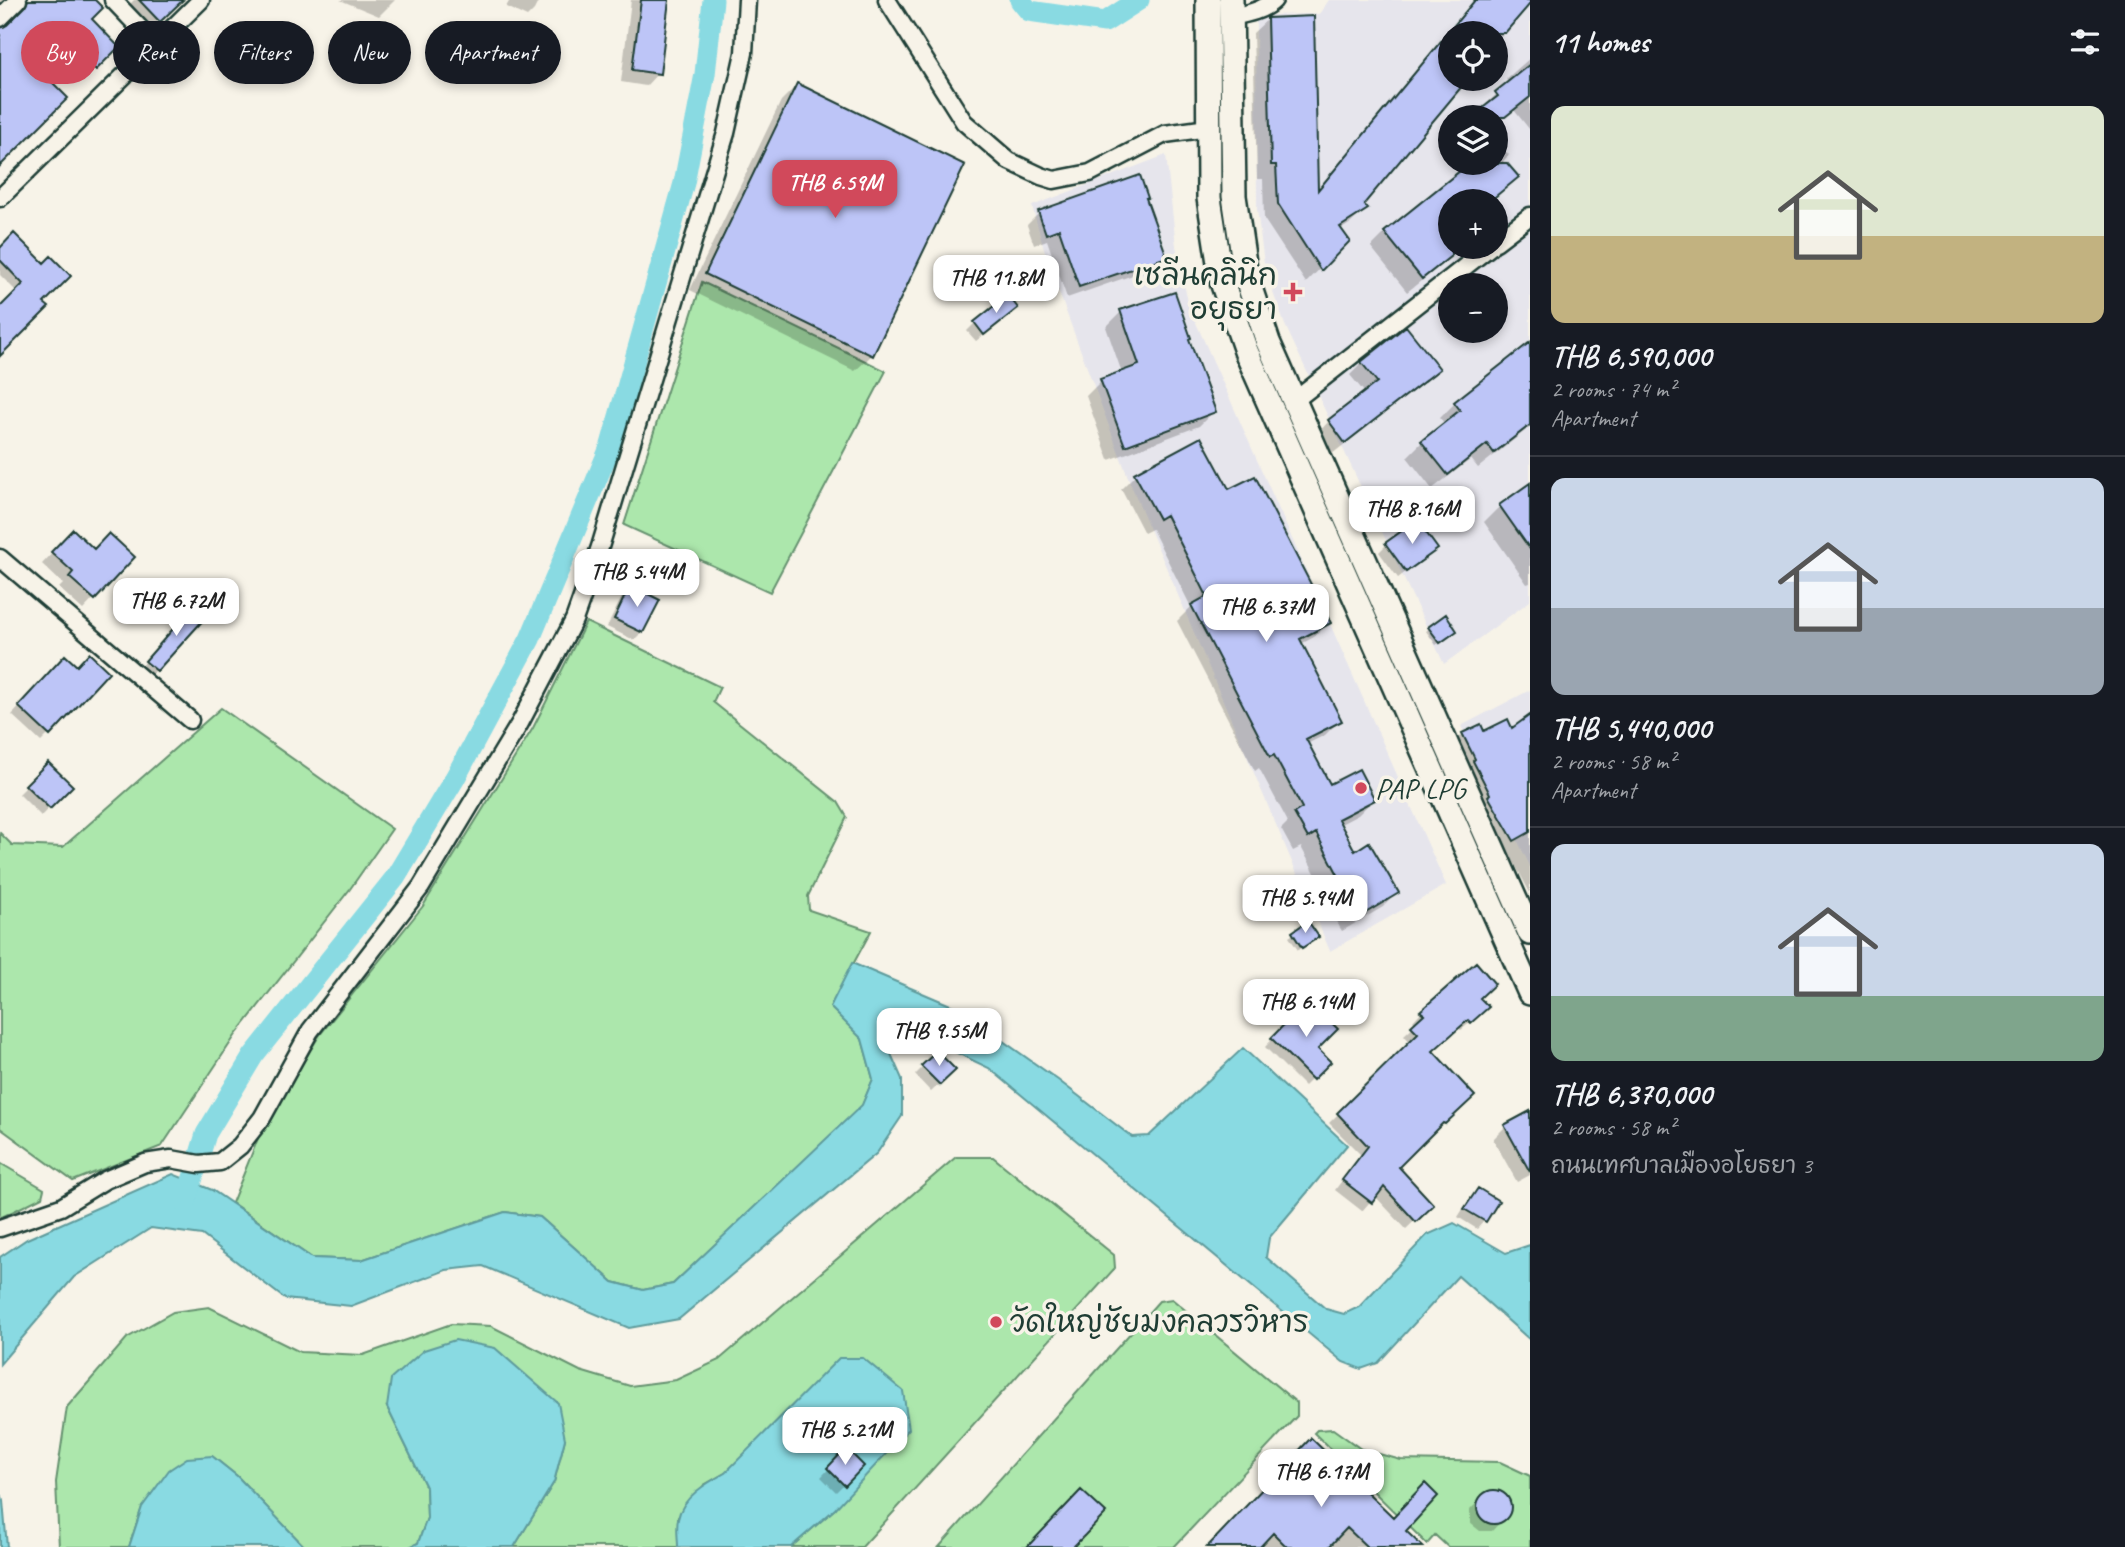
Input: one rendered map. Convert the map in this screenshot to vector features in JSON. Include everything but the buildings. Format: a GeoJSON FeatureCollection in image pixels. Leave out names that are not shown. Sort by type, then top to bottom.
{"type":"FeatureCollection","features":[{"type":"Feature","properties":{"kind":"street"},"geometry":{"type":"LineString","coordinates":[[0,18],[18,0]]}},
{"type":"Feature","properties":{"kind":"street"},"geometry":{"type":"LineString","coordinates":[[113,0],[133,21]]}},
{"type":"Feature","properties":{"kind":"street"},"geometry":{"type":"LineString","coordinates":[[180,21],[201,0]]}},
{"type":"Feature","properties":{"kind":"street"},"geometry":{"type":"LineString","coordinates":[[0,1228],[61,1207],[105,1180],[145,1163],[171,1159],[199,1164],[220,1162],[240,1146],[262,1118],[310,1031],[421,887],[520,723],[574,620],[605,534],[726,133],[744,53],[747,0]]}},
{"type":"Feature","properties":{"kind":"street"},"geometry":{"type":"LineString","coordinates":[[887,0],[964,122],[1009,161],[1041,176],[1054,180],[1090,173],[1165,134],[1208,128]]}},
{"type":"Feature","properties":{"kind":"street"},"geometry":{"type":"LineString","coordinates":[[1208,0],[1209,198],[1222,282],[1246,351],[1530,993]]}},
{"type":"Feature","properties":{"kind":"street"},"geometry":{"type":"LineString","coordinates":[[1274,0],[1269,5],[1249,13],[1231,7],[1234,196],[1246,276],[1268,342],[1530,933]]}},
{"type":"Feature","properties":{"kind":"street"},"geometry":{"type":"LineString","coordinates":[[0,198],[116,84]]}},
{"type":"Feature","properties":{"kind":"street"},"geometry":{"type":"LineString","coordinates":[[1508,233],[1530,216]]}},
{"type":"Feature","properties":{"kind":"street"},"geometry":{"type":"LineString","coordinates":[[1294,401],[1475,259]]}},
{"type":"Feature","properties":{"kind":"street"},"geometry":{"type":"LineString","coordinates":[[0,558],[190,720]]}},
{"type":"Feature","properties":{"kind":"street"},"geometry":{"type":"LineString","coordinates":[[1416,737],[1439,727]]}},
{"type":"Feature","properties":{"kind":"shaded area"},"geometry":{"type":"Polygon","coordinates":[[[1329,0],[1530,0],[1530,601],[1444,664],[1285,325],[1265,271],[1257,209],[1256,15],[1319,14],[1329,0]]]}},
{"type":"Feature","properties":{"kind":"shaded area"},"geometry":{"type":"Polygon","coordinates":[[[1166,155],[1176,246],[1189,307],[1446,885],[1330,951],[1131,485],[1049,266],[1032,206],[1166,155]]]}},
{"type":"Feature","properties":{"kind":"shaded area"},"geometry":{"type":"Polygon","coordinates":[[[1530,690],[1530,866],[1461,726],[1530,690]]]}},
{"type":"Feature","properties":{"kind":"green space"},"geometry":{"type":"Polygon","coordinates":[[[702,282],[886,371],[770,592],[624,525],[702,282]]]}},
{"type":"Feature","properties":{"kind":"green space"},"geometry":{"type":"Polygon","coordinates":[[[586,622],[720,687],[713,702],[838,802],[847,817],[808,896],[809,910],[871,931],[830,1007],[862,1039],[873,1079],[862,1106],[673,1284],[643,1290],[613,1282],[540,1217],[505,1212],[361,1260],[312,1258],[232,1203],[261,1131],[319,1036],[423,906],[533,728],[586,622]]]}},
{"type":"Feature","properties":{"kind":"green space"},"geometry":{"type":"Polygon","coordinates":[[[221,708],[392,829],[350,889],[235,1036],[162,1146],[73,1181],[0,1128],[0,833],[12,845],[63,847],[221,708]]]}},
{"type":"Feature","properties":{"kind":"green space"},"geometry":{"type":"Polygon","coordinates":[[[956,1157],[993,1157],[1114,1255],[1115,1268],[862,1547],[791,1547],[835,1509],[725,1473],[704,1485],[678,1517],[678,1547],[514,1547],[554,1482],[565,1439],[387,1407],[426,1487],[427,1518],[418,1543],[410,1547],[305,1547],[237,1476],[212,1456],[142,1507],[129,1547],[59,1547],[56,1482],[67,1407],[127,1338],[173,1312],[209,1307],[300,1352],[363,1355],[451,1324],[491,1326],[580,1371],[630,1386],[676,1380],[719,1360],[956,1157]]]}},
{"type":"Feature","properties":{"kind":"green space"},"geometry":{"type":"Polygon","coordinates":[[[0,1163],[44,1189],[42,1197],[0,1218],[0,1163]]]}},
{"type":"Feature","properties":{"kind":"green space"},"geometry":{"type":"Polygon","coordinates":[[[1172,1299],[1297,1403],[1297,1416],[1174,1547],[939,1547],[1159,1301],[1172,1299]]]}},
{"type":"Feature","properties":{"kind":"green space"},"geometry":{"type":"Polygon","coordinates":[[[1333,1429],[1361,1449],[1401,1460],[1500,1462],[1530,1476],[1530,1547],[1448,1547],[1435,1535],[1427,1544],[1314,1433],[1317,1430],[1333,1429]]]}},
{"type":"Feature","properties":{"kind":"water"},"geometry":{"type":"Polygon","coordinates":[[[852,963],[955,1007],[1058,1080],[1132,1137],[1149,1136],[1243,1048],[1347,1145],[1269,1238],[1266,1257],[1326,1309],[1344,1314],[1359,1307],[1427,1235],[1454,1223],[1506,1253],[1530,1245],[1530,1340],[1458,1276],[1378,1363],[1361,1369],[1343,1362],[989,1068],[911,1031],[895,1030],[887,1045],[902,1079],[902,1116],[877,1153],[679,1319],[629,1328],[483,1266],[446,1270],[351,1306],[285,1299],[202,1235],[151,1228],[74,1277],[0,1364],[0,1257],[27,1239],[173,1174],[212,1190],[312,1258],[361,1260],[505,1212],[540,1217],[613,1282],[643,1290],[673,1284],[862,1105],[873,1079],[862,1039],[830,1007],[852,963]]]}},
{"type":"Feature","properties":{"kind":"water"},"geometry":{"type":"Polygon","coordinates":[[[455,1340],[495,1348],[558,1403],[565,1439],[554,1482],[514,1547],[410,1547],[418,1543],[427,1518],[426,1487],[387,1407],[391,1379],[424,1350],[455,1340]]]}},
{"type":"Feature","properties":{"kind":"water"},"geometry":{"type":"Polygon","coordinates":[[[839,1358],[863,1358],[903,1391],[909,1429],[835,1509],[791,1547],[678,1547],[678,1519],[684,1504],[703,1486],[725,1473],[839,1358]]]}},
{"type":"Feature","properties":{"kind":"water"},"geometry":{"type":"Polygon","coordinates":[[[212,1456],[237,1476],[305,1547],[129,1547],[142,1507],[169,1470],[187,1458],[212,1456]]]}},
{"type":"Feature","properties":{"kind":"water"},"geometry":{"type":"Polygon","coordinates":[[[0,1491],[3,1501],[7,1547],[0,1547],[0,1491]]]}},
{"type":"Feature","properties":{"kind":"waterway"},"geometry":{"type":"LineString","coordinates":[[185,1204],[206,1134],[253,1056],[395,878],[455,778],[530,639],[611,445],[684,183],[705,74],[713,0]]}},
{"type":"Feature","properties":{"kind":"waterway"},"geometry":{"type":"LineString","coordinates":[[1020,0],[1029,11],[1105,22],[1139,0]]}},
{"type":"Feature","properties":{"kind":"place","name":"เซลีนคลินิก อยุธยา"},"geometry":{"type":"Point","coordinates":[1293,292]}},
{"type":"Feature","properties":{"kind":"place","name":"PAP LPG"},"geometry":{"type":"Point","coordinates":[1361,788]}},
{"type":"Feature","properties":{"kind":"place","name":"วัดใหญ่ชัยมงคลวรวิหาร"},"geometry":{"type":"Point","coordinates":[996,1322]}}]}
